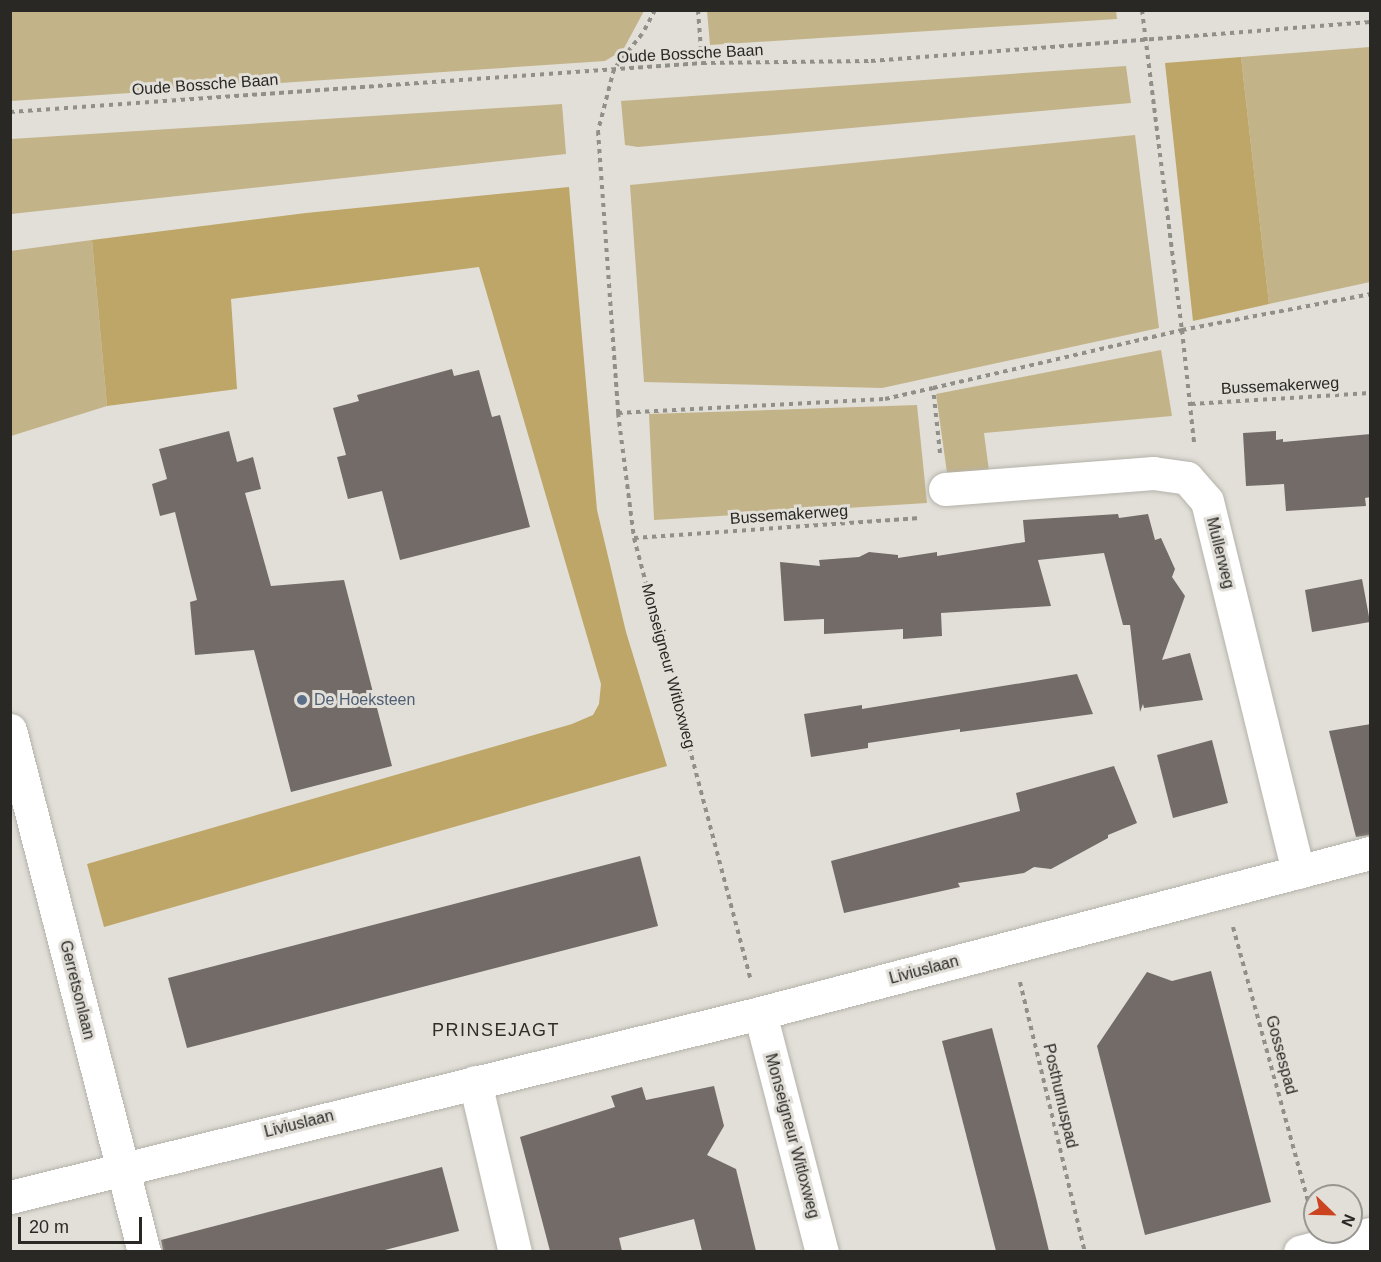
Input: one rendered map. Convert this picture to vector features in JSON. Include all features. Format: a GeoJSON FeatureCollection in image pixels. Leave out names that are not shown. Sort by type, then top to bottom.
{"type":"FeatureCollection","features":[{"type":"Feature","properties":{"kind":"street"},"geometry":{"type":"LineString","coordinates":[[945,502],[1154,473],[1187,478]]}},
{"type":"Feature","properties":{"kind":"street","name":"Mullerweg"},"geometry":{"type":"LineString","coordinates":[[1187,478],[1207,501],[1299,872]]}},
{"type":"Feature","properties":{"kind":"street","name":"Gerretsonlaan"},"geometry":{"type":"LineString","coordinates":[[10,730],[144,1251]]}},
{"type":"Feature","properties":{"kind":"street","name":"Liviuslaan"},"geometry":{"type":"LineString","coordinates":[[10,1197],[123,1167],[760,1013],[1371,853]]}},
{"type":"Feature","properties":{"kind":"street","name":"Monseigneur Witloxweg"},"geometry":{"type":"LineString","coordinates":[[760,1013],[822,1251]]}},
{"type":"Feature","properties":{"kind":"street"},"geometry":{"type":"LineString","coordinates":[[475,1082],[515,1251]]}},
{"type":"Feature","properties":{"kind":"street"},"geometry":{"type":"LineString","coordinates":[[1300,1251],[1371,1234]]}},
{"type":"Feature","properties":{"kind":"path"},"geometry":{"type":"LineString","coordinates":[[614,69],[642,34],[655,10]]}},
{"type":"Feature","properties":{"kind":"path"},"geometry":{"type":"LineString","coordinates":[[698,10],[702,63]]}},
{"type":"Feature","properties":{"kind":"path"},"geometry":{"type":"LineString","coordinates":[[1142,10],[1191,404],[1195,460],[1187,478]]}},
{"type":"Feature","properties":{"kind":"path","name":"Oude Bossche Baan"},"geometry":{"type":"LineString","coordinates":[[10,112],[702,63],[871,61],[1371,22]]}},
{"type":"Feature","properties":{"kind":"path","name":"Monseigneur Witloxweg"},"geometry":{"type":"LineString","coordinates":[[614,69],[598,131],[618,412],[634,538],[760,1013]]}},
{"type":"Feature","properties":{"kind":"path"},"geometry":{"type":"LineString","coordinates":[[618,412],[885,399],[1182,330],[1371,294]]}},
{"type":"Feature","properties":{"kind":"path"},"geometry":{"type":"LineString","coordinates":[[933,388],[945,502]]}},
{"type":"Feature","properties":{"kind":"path","name":"Bussemakerweg"},"geometry":{"type":"LineString","coordinates":[[1191,404],[1371,393]]}},
{"type":"Feature","properties":{"kind":"path","name":"Bussemakerweg"},"geometry":{"type":"LineString","coordinates":[[634,538],[945,502]]}},
{"type":"Feature","properties":{"kind":"path","name":"Gossespad"},"geometry":{"type":"LineString","coordinates":[[1224,891],[1304,1184]]}},
{"type":"Feature","properties":{"kind":"path","name":"Posthumuspad"},"geometry":{"type":"LineString","coordinates":[[1011,947],[1085,1251]]}},
{"type":"Feature","properties":{"kind":"shaded area"},"geometry":{"type":"Polygon","coordinates":[[[644,11],[623,50],[605,61],[11,101],[11,12],[644,11]]]}},
{"type":"Feature","properties":{"kind":"shaded area"},"geometry":{"type":"Polygon","coordinates":[[[707,11],[1116,11],[1117,19],[710,45],[707,11]]]}},
{"type":"Feature","properties":{"kind":"shaded area"},"geometry":{"type":"Polygon","coordinates":[[[1370,47],[1370,282],[1269,304],[1241,57],[1370,47]]]}},
{"type":"Feature","properties":{"kind":"shaded area"},"geometry":{"type":"Polygon","coordinates":[[[1241,57],[1269,304],[1193,321],[1165,63],[1241,57]]]}},
{"type":"Feature","properties":{"kind":"shaded area"},"geometry":{"type":"Polygon","coordinates":[[[1126,66],[1131,103],[638,147],[625,145],[621,101],[1126,66]]]}},
{"type":"Feature","properties":{"kind":"shaded area"},"geometry":{"type":"Polygon","coordinates":[[[562,104],[566,154],[11,214],[11,139],[562,104]]]}},
{"type":"Feature","properties":{"kind":"shaded area"},"geometry":{"type":"Polygon","coordinates":[[[1135,135],[1159,328],[882,388],[644,382],[630,185],[1135,135]]]}},
{"type":"Feature","properties":{"kind":"shaded area"},"geometry":{"type":"Polygon","coordinates":[[[569,187],[597,510],[626,632],[667,766],[104,927],[87,864],[572,724],[593,715],[599,704],[601,684],[479,267],[231,299],[237,389],[107,406],[92,240],[306,213],[569,187]]]}},
{"type":"Feature","properties":{"kind":"shaded area"},"geometry":{"type":"Polygon","coordinates":[[[92,240],[107,406],[11,436],[10,251],[92,240]]]}},
{"type":"Feature","properties":{"kind":"shaded area"},"geometry":{"type":"Polygon","coordinates":[[[1161,350],[1172,416],[984,433],[989,471],[947,473],[936,394],[1161,350]]]}},
{"type":"Feature","properties":{"kind":"shaded area"},"geometry":{"type":"Polygon","coordinates":[[[917,405],[927,503],[654,520],[649,414],[917,405]]]}},
{"type":"Feature","properties":{"kind":"building"},"geometry":{"type":"Polygon","coordinates":[[[452,369],[454,376],[479,370],[492,417],[500,415],[530,527],[400,560],[382,491],[348,499],[337,457],[346,455],[333,408],[359,401],[357,395],[452,369]]]}},
{"type":"Feature","properties":{"kind":"building"},"geometry":{"type":"Polygon","coordinates":[[[229,431],[237,462],[253,457],[261,489],[245,493],[271,586],[344,580],[392,766],[291,792],[254,650],[195,655],[190,602],[197,600],[175,512],[160,516],[152,484],[167,479],[159,449],[229,431]]]}},
{"type":"Feature","properties":{"kind":"building"},"geometry":{"type":"Polygon","coordinates":[[[1276,431],[1276,440],[1283,439],[1283,442],[1371,434],[1371,497],[1365,498],[1366,506],[1286,511],[1284,484],[1246,486],[1243,433],[1276,431]]]}},
{"type":"Feature","properties":{"kind":"building"},"geometry":{"type":"Polygon","coordinates":[[[1118,514],[1119,518],[1148,514],[1155,540],[1161,538],[1175,569],[1172,577],[1185,596],[1162,660],[1190,653],[1203,700],[1144,708],[1143,704],[1140,712],[1130,625],[1123,625],[1104,553],[1038,560],[1051,606],[941,613],[942,636],[903,639],[903,629],[824,634],[824,619],[784,621],[780,562],[820,566],[819,560],[859,557],[869,552],[898,555],[898,558],[937,552],[937,556],[1025,542],[1023,520],[1118,514]]]}},
{"type":"Feature","properties":{"kind":"building"},"geometry":{"type":"Polygon","coordinates":[[[1362,579],[1370,622],[1312,632],[1305,590],[1362,579]]]}},
{"type":"Feature","properties":{"kind":"building"},"geometry":{"type":"Polygon","coordinates":[[[1077,674],[1093,714],[960,732],[960,729],[868,743],[868,748],[811,757],[804,714],[862,705],[862,709],[1077,674]]]}},
{"type":"Feature","properties":{"kind":"building"},"geometry":{"type":"Polygon","coordinates":[[[1371,724],[1371,835],[1356,837],[1329,731],[1371,724]]]}},
{"type":"Feature","properties":{"kind":"building"},"geometry":{"type":"Polygon","coordinates":[[[1212,740],[1228,803],[1173,818],[1157,755],[1212,740]]]}},
{"type":"Feature","properties":{"kind":"building"},"geometry":{"type":"Polygon","coordinates":[[[1114,766],[1137,823],[1108,835],[1108,838],[1051,869],[1034,867],[1024,873],[958,883],[960,887],[844,913],[831,861],[1020,811],[1016,793],[1114,766]]]}},
{"type":"Feature","properties":{"kind":"building"},"geometry":{"type":"Polygon","coordinates":[[[640,856],[658,926],[187,1048],[168,978],[640,856]]]}},
{"type":"Feature","properties":{"kind":"building"},"geometry":{"type":"Polygon","coordinates":[[[1211,971],[1271,1202],[1145,1235],[1097,1046],[1147,972],[1172,981],[1211,971]]]}},
{"type":"Feature","properties":{"kind":"building"},"geometry":{"type":"Polygon","coordinates":[[[992,1028],[1049,1251],[996,1251],[942,1041],[992,1028]]]}},
{"type":"Feature","properties":{"kind":"building"},"geometry":{"type":"Polygon","coordinates":[[[714,1086],[724,1126],[707,1155],[736,1169],[756,1251],[702,1251],[694,1219],[619,1238],[622,1251],[550,1251],[520,1137],[615,1107],[611,1096],[642,1087],[646,1100],[714,1086]]]}},
{"type":"Feature","properties":{"kind":"building"},"geometry":{"type":"Polygon","coordinates":[[[442,1167],[459,1231],[381,1251],[163,1251],[161,1240],[442,1167]]]}},
{"type":"Feature","properties":{"kind":"place","name":"De Hoeksteen"},"geometry":{"type":"Point","coordinates":[302,700]}},
{"type":"Feature","properties":{"kind":"district","name":"PRINSEJAGT"},"geometry":{"type":"Point","coordinates":[496,1030]}}]}
